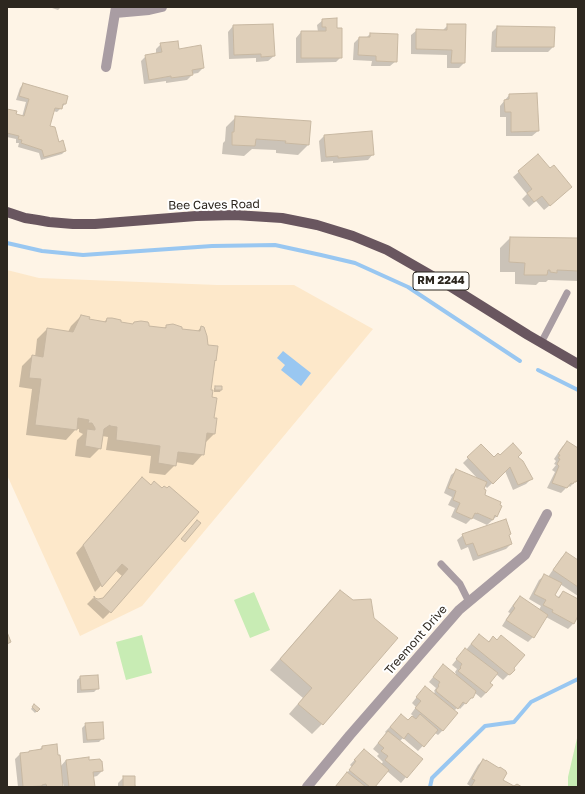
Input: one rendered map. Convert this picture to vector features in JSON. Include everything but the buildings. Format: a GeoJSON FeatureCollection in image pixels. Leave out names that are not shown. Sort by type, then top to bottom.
{"type":"FeatureCollection","features":[{"type":"Feature","properties":{"kind":"main road","name":"Bee Caves Road"},"geometry":{"type":"LineString","coordinates":[[7,212],[25,218],[73,224],[113,223],[196,216],[235,215],[282,218],[317,225],[353,236],[403,259],[578,364]]}},
{"type":"Feature","properties":{"kind":"street"},"geometry":{"type":"LineString","coordinates":[[106,67],[115,10],[149,10],[162,7]]}},
{"type":"Feature","properties":{"kind":"street","name":"Treemont Drive"},"geometry":{"type":"LineString","coordinates":[[307,787],[350,734],[459,610],[525,555],[547,514]]}},
{"type":"Feature","properties":{"kind":"lane"},"geometry":{"type":"LineString","coordinates":[[541,343],[567,293]]}},
{"type":"Feature","properties":{"kind":"lane"},"geometry":{"type":"LineString","coordinates":[[441,564],[460,584],[469,602]]}},
{"type":"Feature","properties":{"kind":"shaded area"},"geometry":{"type":"Polygon","coordinates":[[[7,270],[39,278],[217,285],[294,285],[373,329],[142,606],[80,636],[7,475],[7,270]]]}},
{"type":"Feature","properties":{"kind":"green space"},"geometry":{"type":"Polygon","coordinates":[[[254,592],[270,630],[250,638],[234,600],[254,592]]]}},
{"type":"Feature","properties":{"kind":"green space"},"geometry":{"type":"Polygon","coordinates":[[[142,635],[152,673],[126,680],[116,642],[142,635]]]}},
{"type":"Feature","properties":{"kind":"green space"},"geometry":{"type":"Polygon","coordinates":[[[578,734],[578,787],[568,787],[568,777],[578,734]]]}},
{"type":"Feature","properties":{"kind":"water"},"geometry":{"type":"Polygon","coordinates":[[[283,351],[311,373],[301,386],[281,370],[285,365],[277,358],[283,351]]]}},
{"type":"Feature","properties":{"kind":"waterway"},"geometry":{"type":"LineString","coordinates":[[7,243],[42,251],[83,255],[212,246],[275,245],[321,255],[355,263],[408,287],[520,361]]}},
{"type":"Feature","properties":{"kind":"waterway"},"geometry":{"type":"LineString","coordinates":[[538,370],[578,390]]}},
{"type":"Feature","properties":{"kind":"waterway"},"geometry":{"type":"LineString","coordinates":[[430,787],[432,778],[485,726],[514,722],[531,702],[578,679]]}}]}
